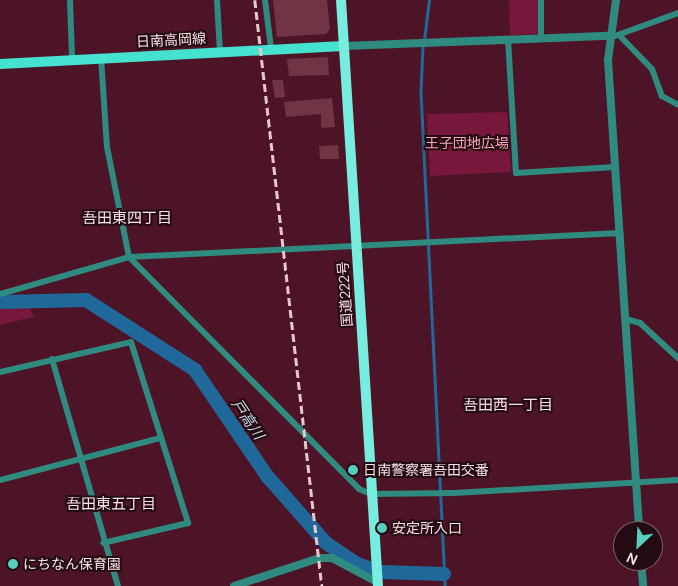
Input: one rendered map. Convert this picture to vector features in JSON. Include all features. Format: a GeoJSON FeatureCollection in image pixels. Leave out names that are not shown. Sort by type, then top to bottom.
{"type":"FeatureCollection","features":[{"type":"Feature","properties":{"kind":"highway","name":"国道222号"},"geometry":{"type":"LineString","coordinates":[[341,0],[378,584]]}},
{"type":"Feature","properties":{"kind":"main road","name":"日南高岡線"},"geometry":{"type":"LineString","coordinates":[[0,64],[72,58],[344,46]]}},
{"type":"Feature","properties":{"kind":"street"},"geometry":{"type":"LineString","coordinates":[[70,0],[72,58]]}},
{"type":"Feature","properties":{"kind":"street"},"geometry":{"type":"LineString","coordinates":[[217,0],[220,52]]}},
{"type":"Feature","properties":{"kind":"street"},"geometry":{"type":"LineString","coordinates":[[265,0],[271,48]]}},
{"type":"Feature","properties":{"kind":"street"},"geometry":{"type":"LineString","coordinates":[[541,0],[541,38]]}},
{"type":"Feature","properties":{"kind":"street"},"geometry":{"type":"LineString","coordinates":[[616,0],[609,36],[638,521]]}},
{"type":"Feature","properties":{"kind":"street"},"geometry":{"type":"LineString","coordinates":[[344,46],[609,36],[619,35],[678,13]]}},
{"type":"Feature","properties":{"kind":"street"},"geometry":{"type":"LineString","coordinates":[[619,35],[652,70],[662,96],[678,105]]}},
{"type":"Feature","properties":{"kind":"street"},"geometry":{"type":"LineString","coordinates":[[508,39],[516,173],[616,167]]}},
{"type":"Feature","properties":{"kind":"street"},"geometry":{"type":"LineString","coordinates":[[101,57],[106,147],[129,257],[307,441],[359,489],[371,494],[678,480]]}},
{"type":"Feature","properties":{"kind":"street"},"geometry":{"type":"LineString","coordinates":[[0,294],[129,257],[356,248],[620,233]]}},
{"type":"Feature","properties":{"kind":"street"},"geometry":{"type":"LineString","coordinates":[[626,320],[640,323],[678,358]]}},
{"type":"Feature","properties":{"kind":"street"},"geometry":{"type":"LineString","coordinates":[[0,372],[131,342],[188,522],[103,543]]}},
{"type":"Feature","properties":{"kind":"street"},"geometry":{"type":"LineString","coordinates":[[52,360],[83,458],[103,543],[118,586]]}},
{"type":"Feature","properties":{"kind":"street"},"geometry":{"type":"LineString","coordinates":[[0,480],[160,438]]}},
{"type":"Feature","properties":{"kind":"street"},"geometry":{"type":"LineString","coordinates":[[234,586],[319,558],[332,558],[378,584]]}},
{"type":"Feature","properties":{"kind":"street"},"geometry":{"type":"LineString","coordinates":[[642,571],[643,586]]}},
{"type":"Feature","properties":{"kind":"green space"},"geometry":{"type":"Polygon","coordinates":[[[509,0],[539,0],[539,34],[510,35],[509,0]]]}},
{"type":"Feature","properties":{"kind":"green space","name":"王子団地広場"},"geometry":{"type":"Polygon","coordinates":[[[507,112],[511,172],[430,176],[427,114],[507,112]]]}},
{"type":"Feature","properties":{"kind":"green space"},"geometry":{"type":"Polygon","coordinates":[[[29,307],[34,317],[0,325],[0,309],[29,307]]]}},
{"type":"Feature","properties":{"kind":"building"},"geometry":{"type":"Polygon","coordinates":[[[273,0],[327,0],[330,29],[326,34],[277,37],[273,0]]]}},
{"type":"Feature","properties":{"kind":"building"},"geometry":{"type":"Polygon","coordinates":[[[328,57],[329,75],[289,76],[287,59],[328,57]]]}},
{"type":"Feature","properties":{"kind":"building"},"geometry":{"type":"Polygon","coordinates":[[[272,80],[283,80],[285,97],[275,98],[272,80]]]}},
{"type":"Feature","properties":{"kind":"building"},"geometry":{"type":"Polygon","coordinates":[[[332,98],[335,127],[321,128],[321,114],[286,117],[284,102],[332,98]]]}},
{"type":"Feature","properties":{"kind":"building"},"geometry":{"type":"Polygon","coordinates":[[[338,145],[339,159],[320,159],[319,146],[338,145]]]}},
{"type":"Feature","properties":{"kind":"waterway"},"geometry":{"type":"LineString","coordinates":[[424,40],[429,0]]}},
{"type":"Feature","properties":{"kind":"waterway"},"geometry":{"type":"LineString","coordinates":[[423,46],[421,92],[445,586]]}},
{"type":"Feature","properties":{"kind":"waterway","name":"戸高川"},"geometry":{"type":"LineString","coordinates":[[0,302],[86,300],[195,370],[267,476],[326,543],[357,564],[382,572],[444,574]]}},
{"type":"Feature","properties":{"kind":"railway"},"geometry":{"type":"LineString","coordinates":[[255,0],[322,586]]}},
{"type":"Feature","properties":{"kind":"place","name":"日南警察署吾田交番"},"geometry":{"type":"Point","coordinates":[353,470]}},
{"type":"Feature","properties":{"kind":"place","name":"安定所入口"},"geometry":{"type":"Point","coordinates":[382,528]}},
{"type":"Feature","properties":{"kind":"place","name":"にちなん保育園"},"geometry":{"type":"Point","coordinates":[13,564]}},
{"type":"Feature","properties":{"kind":"district","name":"吾田東四丁目"},"geometry":{"type":"Point","coordinates":[127,218]}},
{"type":"Feature","properties":{"kind":"district","name":"吾田西一丁目"},"geometry":{"type":"Point","coordinates":[508,405]}},
{"type":"Feature","properties":{"kind":"district","name":"吾田東五丁目"},"geometry":{"type":"Point","coordinates":[111,504]}}]}
